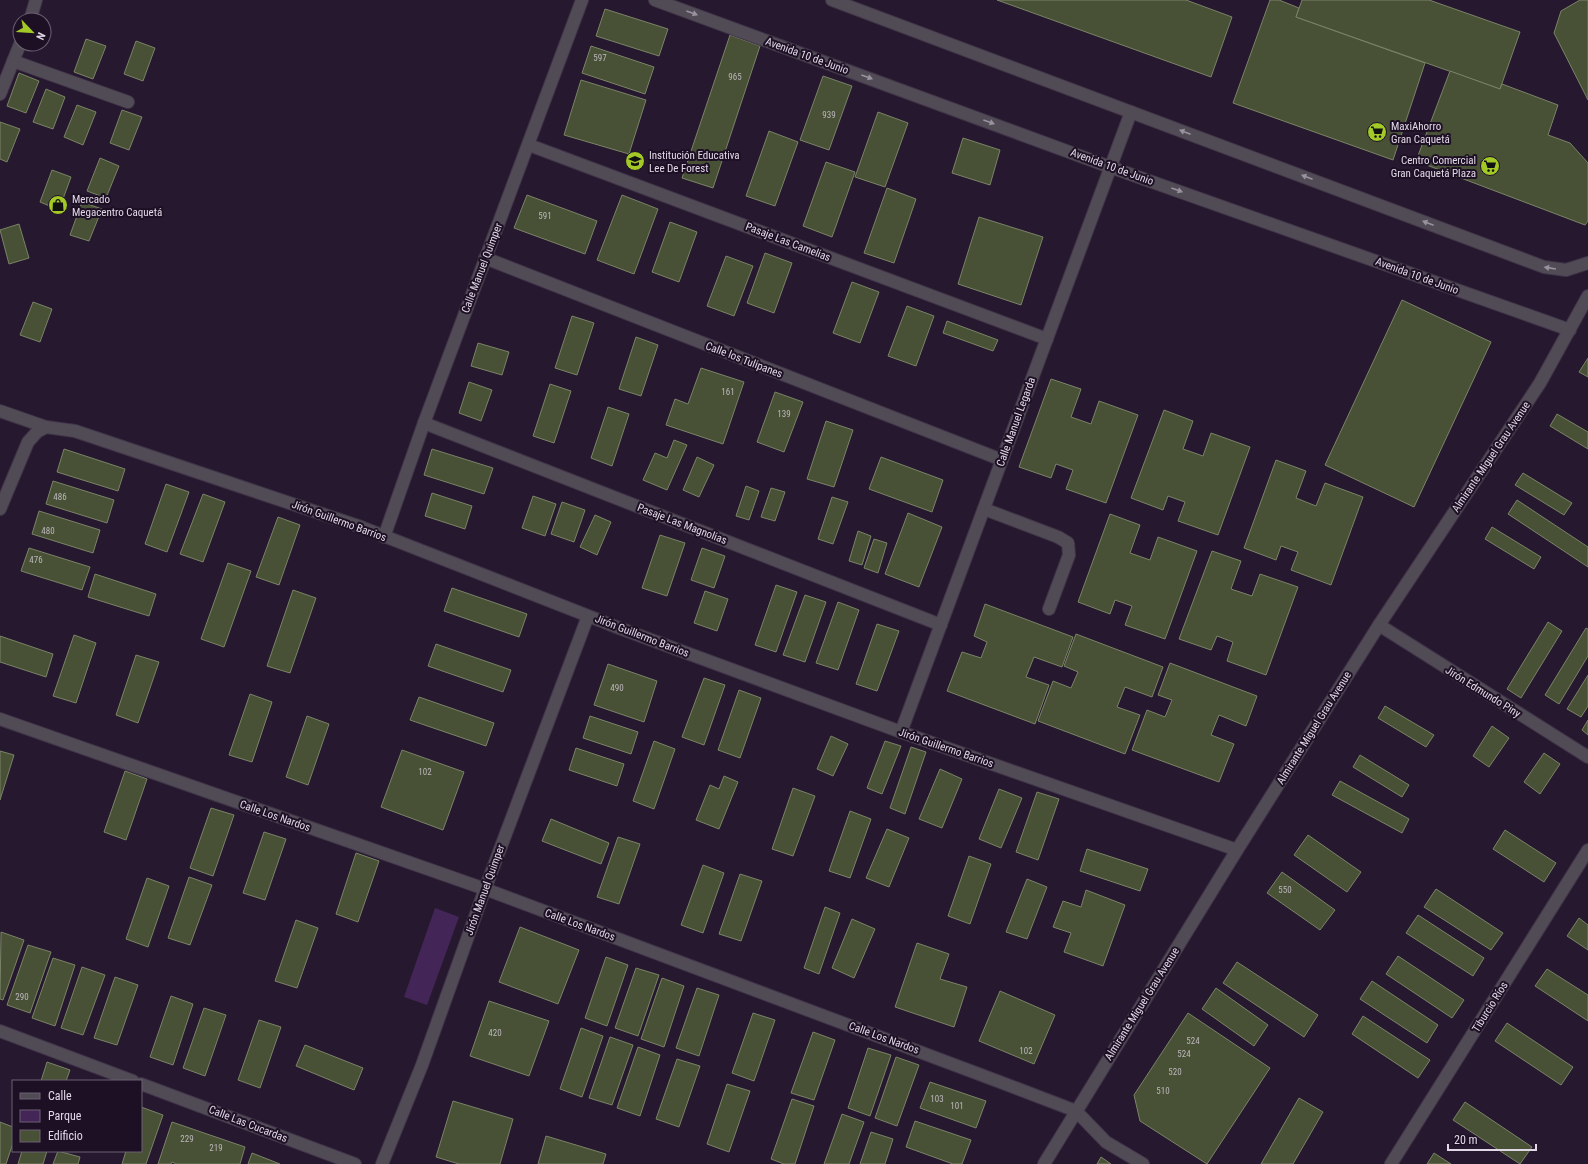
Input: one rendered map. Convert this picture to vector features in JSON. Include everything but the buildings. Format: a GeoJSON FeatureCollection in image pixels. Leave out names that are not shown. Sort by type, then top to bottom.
{"type":"FeatureCollection","features":[{"type":"Feature","properties":{"kind":"street"},"geometry":{"type":"LineString","coordinates":[[32,12],[36,0]]}},
{"type":"Feature","properties":{"kind":"street","name":"Calle Manuel Quimper"},"geometry":{"type":"LineString","coordinates":[[384,536],[424,423],[582,0]]}},
{"type":"Feature","properties":{"kind":"street","name":"Avenida 10 de Junio"},"geometry":{"type":"LineString","coordinates":[[655,0],[1110,167],[1570,330]]}},
{"type":"Feature","properties":{"kind":"street"},"geometry":{"type":"LineString","coordinates":[[832,0],[847,2],[1131,112],[1544,267],[1566,270],[1588,263]]}},
{"type":"Feature","properties":{"kind":"street"},"geometry":{"type":"LineString","coordinates":[[0,94],[3,76],[13,61],[17,52]]}},
{"type":"Feature","properties":{"kind":"street"},"geometry":{"type":"LineString","coordinates":[[13,61],[128,102]]}},
{"type":"Feature","properties":{"kind":"street","name":"Calle Manuel Legarda"},"geometry":{"type":"LineString","coordinates":[[901,732],[1131,112]]}},
{"type":"Feature","properties":{"kind":"street","name":"Pasaje Las Camelias"},"geometry":{"type":"LineString","coordinates":[[529,145],[1047,339]]}},
{"type":"Feature","properties":{"kind":"street","name":"Calle los Tulipanes"},"geometry":{"type":"LineString","coordinates":[[485,258],[1002,460]]}},
{"type":"Feature","properties":{"kind":"street","name":"Almirante Miguel Grau Avenue"},"geometry":{"type":"LineString","coordinates":[[1044,1164],[1237,850],[1379,625],[1540,383],[1588,296]]}},
{"type":"Feature","properties":{"kind":"street","name":"Jirón Guillermo Barrios"},"geometry":{"type":"LineString","coordinates":[[0,411],[46,427],[75,431],[384,536],[588,616],[901,732],[1237,850]]}},
{"type":"Feature","properties":{"kind":"street","name":"Pasaje Las Magnolias"},"geometry":{"type":"LineString","coordinates":[[424,423],[941,625]]}},
{"type":"Feature","properties":{"kind":"street"},"geometry":{"type":"LineString","coordinates":[[0,509],[28,442],[37,432],[46,427]]}},
{"type":"Feature","properties":{"kind":"street"},"geometry":{"type":"LineString","coordinates":[[984,509],[1068,542],[1069,555],[1049,608]]}},
{"type":"Feature","properties":{"kind":"street","name":"Jirón Manuel Quimper"},"geometry":{"type":"LineString","coordinates":[[382,1164],[422,1065],[485,889],[588,616]]}},
{"type":"Feature","properties":{"kind":"street","name":"Jirón Edmundo Piny"},"geometry":{"type":"LineString","coordinates":[[1379,625],[1588,757]]}},
{"type":"Feature","properties":{"kind":"street","name":"Calle Los Nardos"},"geometry":{"type":"LineString","coordinates":[[0,719],[485,889],[1076,1111],[1106,1142],[1143,1164]]}},
{"type":"Feature","properties":{"kind":"street","name":"Tiburcio Ríos"},"geometry":{"type":"LineString","coordinates":[[1391,1164],[1588,850]]}},
{"type":"Feature","properties":{"kind":"street"},"geometry":{"type":"LineString","coordinates":[[0,1031],[130,1080]]}},
{"type":"Feature","properties":{"kind":"street","name":"Calle Las Cucardas"},"geometry":{"type":"LineString","coordinates":[[142,1084],[355,1164]]}},
{"type":"Feature","properties":{"kind":"green space"},"geometry":{"type":"Polygon","coordinates":[[[435,908],[459,917],[427,1005],[404,997],[435,908]]]}},
{"type":"Feature","properties":{"kind":"place","name":"MaxiAhorro Gran Caquetá"},"geometry":{"type":"Point","coordinates":[1377,132]}},
{"type":"Feature","properties":{"kind":"place","name":"Institución Educativa Lee De Forest"},"geometry":{"type":"Point","coordinates":[635,161]}},
{"type":"Feature","properties":{"kind":"place","name":"Centro Comercial Gran Caquetá Plaza"},"geometry":{"type":"Point","coordinates":[1490,166]}},
{"type":"Feature","properties":{"kind":"place","name":"Mercado Megacentro Caquetá"},"geometry":{"type":"Point","coordinates":[58,205]}}]}
